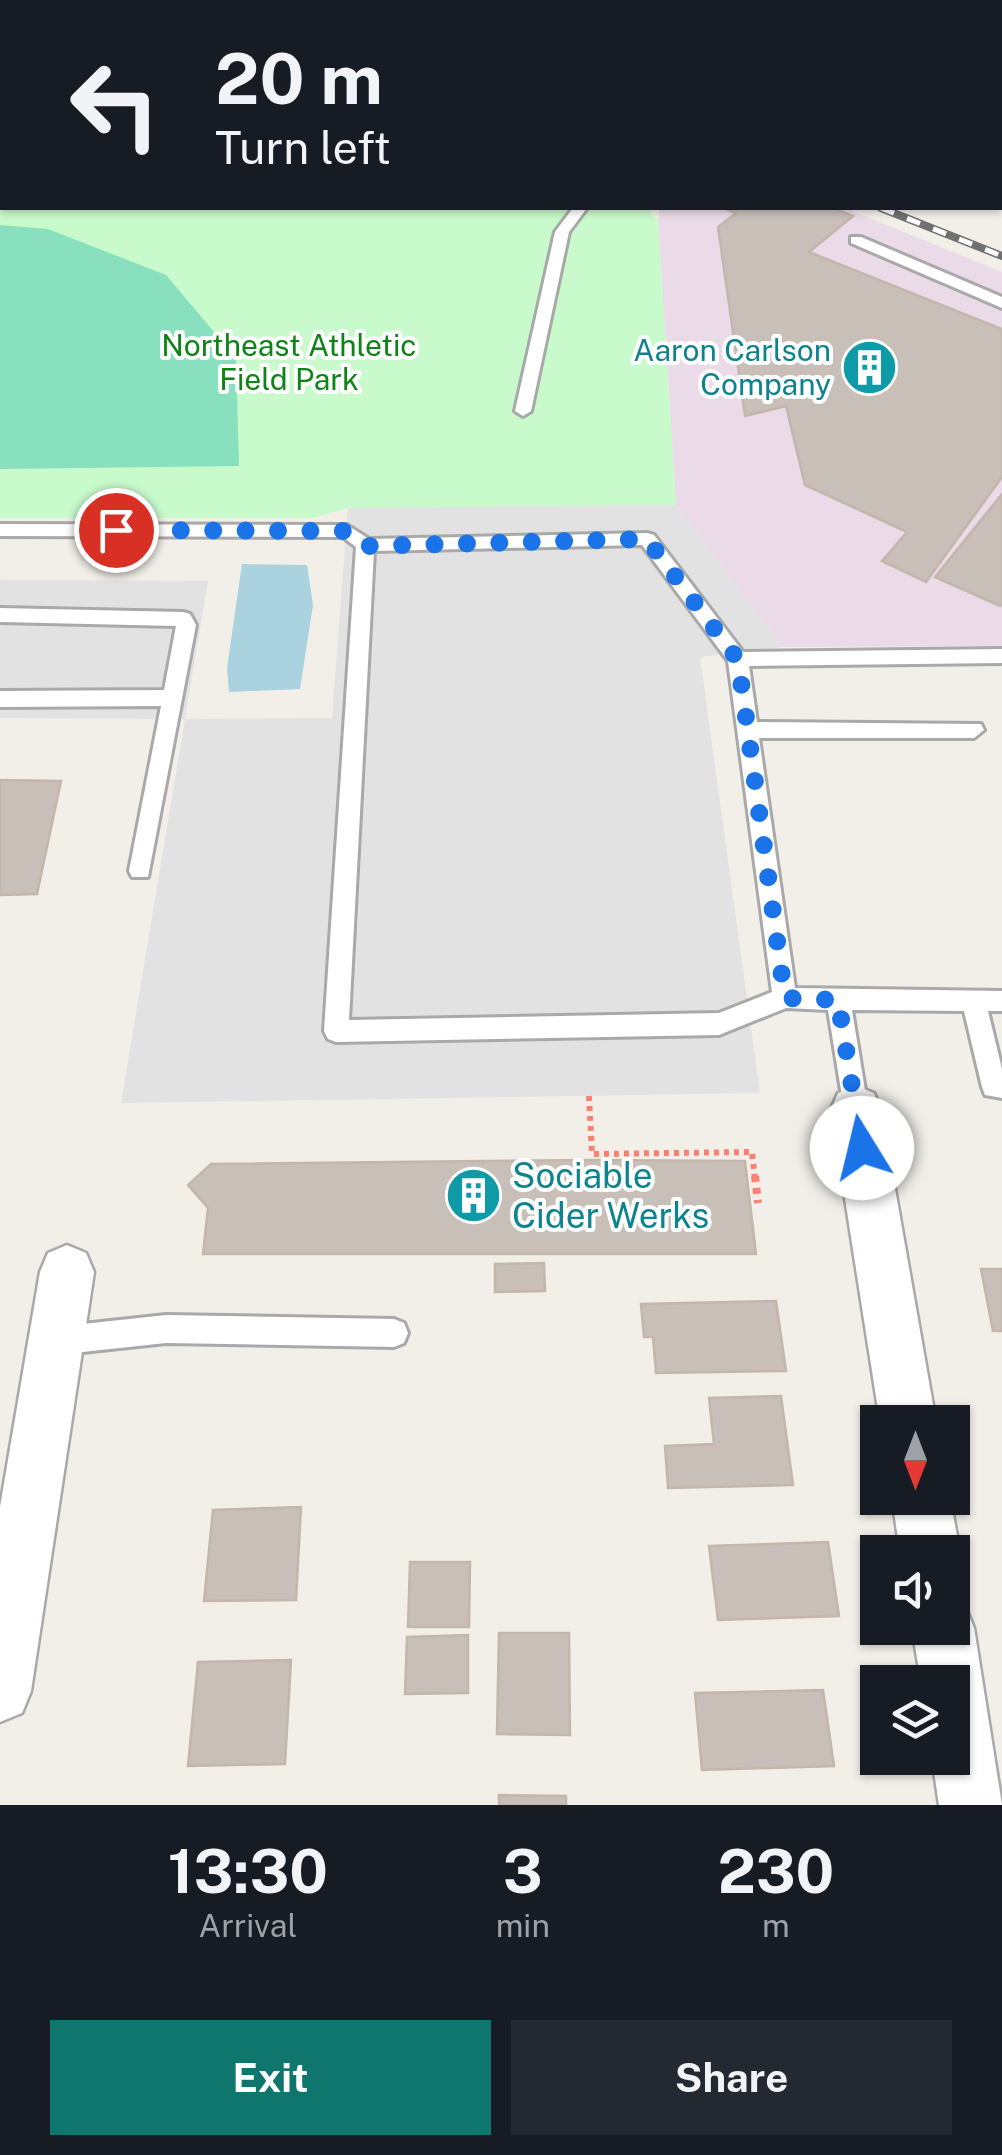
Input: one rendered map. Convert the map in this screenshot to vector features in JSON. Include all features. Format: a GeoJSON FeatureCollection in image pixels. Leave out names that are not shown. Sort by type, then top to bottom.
{"type":"FeatureCollection","features":[{"type":"Feature","properties":{"kind":"street"},"geometry":{"type":"LineString","coordinates":[[856,1109],[905,1405]]}},
{"type":"Feature","properties":{"kind":"street"},"geometry":{"type":"LineString","coordinates":[[0,1691],[67,1272]]}},
{"type":"Feature","properties":{"kind":"street"},"geometry":{"type":"LineString","coordinates":[[967,1775],[972,1805]]}},
{"type":"Feature","properties":{"kind":"lane"},"geometry":{"type":"LineString","coordinates":[[523,411],[562,232],[578,210]]}},
{"type":"Feature","properties":{"kind":"lane"},"geometry":{"type":"LineString","coordinates":[[856,240],[1002,303]]}},
{"type":"Feature","properties":{"kind":"lane"},"geometry":{"type":"LineString","coordinates":[[0,530],[347,531],[365,546],[647,539],[738,660],[785,998]]}},
{"type":"Feature","properties":{"kind":"lane"},"geometry":{"type":"LineString","coordinates":[[365,546],[336,1031],[719,1024],[785,998],[1002,1001]]}},
{"type":"Feature","properties":{"kind":"lane"},"geometry":{"type":"LineString","coordinates":[[0,615],[183,618],[186,625],[140,871]]}},
{"type":"Feature","properties":{"kind":"lane"},"geometry":{"type":"LineString","coordinates":[[738,660],[1002,656]]}},
{"type":"Feature","properties":{"kind":"lane"},"geometry":{"type":"LineString","coordinates":[[0,698],[172,698]]}},
{"type":"Feature","properties":{"kind":"lane"},"geometry":{"type":"LineString","coordinates":[[748,730],[974,730]]}},
{"type":"Feature","properties":{"kind":"lane"},"geometry":{"type":"LineString","coordinates":[[838,1000],[856,1109]]}},
{"type":"Feature","properties":{"kind":"lane"},"geometry":{"type":"LineString","coordinates":[[974,1001],[994,1087],[1002,1087]]}},
{"type":"Feature","properties":{"kind":"lane"},"geometry":{"type":"LineString","coordinates":[[55,1341],[166,1329],[394,1333]]}},
{"type":"Feature","properties":{"kind":"path"},"geometry":{"type":"LineString","coordinates":[[589,1096],[592,1154],[752,1152],[758,1203]]}},
{"type":"Feature","properties":{"kind":"shaded area"},"geometry":{"type":"Polygon","coordinates":[[[660,210],[850,210],[1002,272],[1002,646],[782,647],[676,505],[660,210]]]}},
{"type":"Feature","properties":{"kind":"shaded area"},"geometry":{"type":"Polygon","coordinates":[[[676,505],[782,647],[700,657],[760,1093],[121,1103],[185,719],[332,718],[348,508],[676,505]]]}},
{"type":"Feature","properties":{"kind":"shaded area"},"geometry":{"type":"Polygon","coordinates":[[[0,580],[208,581],[185,719],[0,718],[0,580]]]}},
{"type":"Feature","properties":{"kind":"green space","name":"Northeast Athletic Field Park"},"geometry":{"type":"Polygon","coordinates":[[[0,210],[648,210],[658,220],[676,505],[349,508],[313,518],[0,518],[0,210]]]}},
{"type":"Feature","properties":{"kind":"green space"},"geometry":{"type":"Polygon","coordinates":[[[0,225],[48,229],[166,275],[236,358],[239,466],[0,469],[0,225]]]}},
{"type":"Feature","properties":{"kind":"water"},"geometry":{"type":"Polygon","coordinates":[[[242,564],[307,565],[313,605],[300,689],[229,692],[227,668],[242,564]]]}},
{"type":"Feature","properties":{"kind":"building","name":"Aaron Carlson Company"},"geometry":{"type":"Polygon","coordinates":[[[728,210],[838,210],[853,216],[809,252],[1002,329],[1002,477],[926,582],[882,561],[907,532],[805,485],[786,406],[745,416],[718,227],[736,213],[728,210]]]}},
{"type":"Feature","properties":{"kind":"building"},"geometry":{"type":"Polygon","coordinates":[[[1002,494],[1002,604],[1000,606],[935,577],[1002,494]]]}},
{"type":"Feature","properties":{"kind":"building"},"geometry":{"type":"Polygon","coordinates":[[[0,780],[61,781],[37,894],[0,895],[0,780]]]}},
{"type":"Feature","properties":{"kind":"building","name":"Sociable Cider Werks"},"geometry":{"type":"Polygon","coordinates":[[[745,1161],[756,1254],[203,1254],[208,1208],[188,1185],[211,1164],[745,1161]]]}},
{"type":"Feature","properties":{"kind":"building"},"geometry":{"type":"Polygon","coordinates":[[[544,1263],[545,1291],[495,1292],[495,1264],[544,1263]]]}},
{"type":"Feature","properties":{"kind":"building"},"geometry":{"type":"Polygon","coordinates":[[[981,1269],[1002,1269],[1002,1331],[993,1331],[981,1269]]]}},
{"type":"Feature","properties":{"kind":"building"},"geometry":{"type":"Polygon","coordinates":[[[776,1301],[786,1371],[656,1373],[653,1337],[644,1337],[641,1304],[776,1301]]]}},
{"type":"Feature","properties":{"kind":"building"},"geometry":{"type":"Polygon","coordinates":[[[781,1396],[793,1485],[668,1488],[665,1446],[714,1444],[709,1398],[781,1396]]]}},
{"type":"Feature","properties":{"kind":"building"},"geometry":{"type":"Polygon","coordinates":[[[301,1507],[296,1600],[204,1601],[213,1510],[301,1507]]]}},
{"type":"Feature","properties":{"kind":"building"},"geometry":{"type":"Polygon","coordinates":[[[828,1542],[839,1616],[718,1620],[709,1546],[828,1542]]]}},
{"type":"Feature","properties":{"kind":"building"},"geometry":{"type":"Polygon","coordinates":[[[410,1562],[470,1562],[469,1627],[408,1627],[410,1562]]]}},
{"type":"Feature","properties":{"kind":"building"},"geometry":{"type":"Polygon","coordinates":[[[499,1633],[569,1633],[570,1735],[497,1734],[499,1633]]]}},
{"type":"Feature","properties":{"kind":"building"},"geometry":{"type":"Polygon","coordinates":[[[468,1635],[468,1693],[405,1694],[407,1637],[468,1635]]]}},
{"type":"Feature","properties":{"kind":"building"},"geometry":{"type":"Polygon","coordinates":[[[291,1660],[285,1764],[188,1766],[198,1662],[291,1660]]]}},
{"type":"Feature","properties":{"kind":"building"},"geometry":{"type":"Polygon","coordinates":[[[823,1690],[834,1766],[702,1770],[695,1693],[823,1690]]]}},
{"type":"Feature","properties":{"kind":"building"},"geometry":{"type":"Polygon","coordinates":[[[499,1795],[566,1796],[566,1805],[499,1805],[499,1795]]]}},
{"type":"Feature","properties":{"kind":"railway"},"geometry":{"type":"LineString","coordinates":[[886,210],[1002,256]]}},
{"type":"Feature","properties":{"kind":"place","name":"Aaron Carlson Company"},"geometry":{"type":"Point","coordinates":[870,368]}},
{"type":"Feature","properties":{"kind":"place","name":"Sociable Cider Werks"},"geometry":{"type":"Point","coordinates":[473,1196]}},
{"type":"Feature","properties":{"kind":"route"},"geometry":{"type":"LineString","coordinates":[[116,530],[347,531],[365,546],[647,539],[738,660],[785,998],[838,1000],[862,1148]]}}]}
